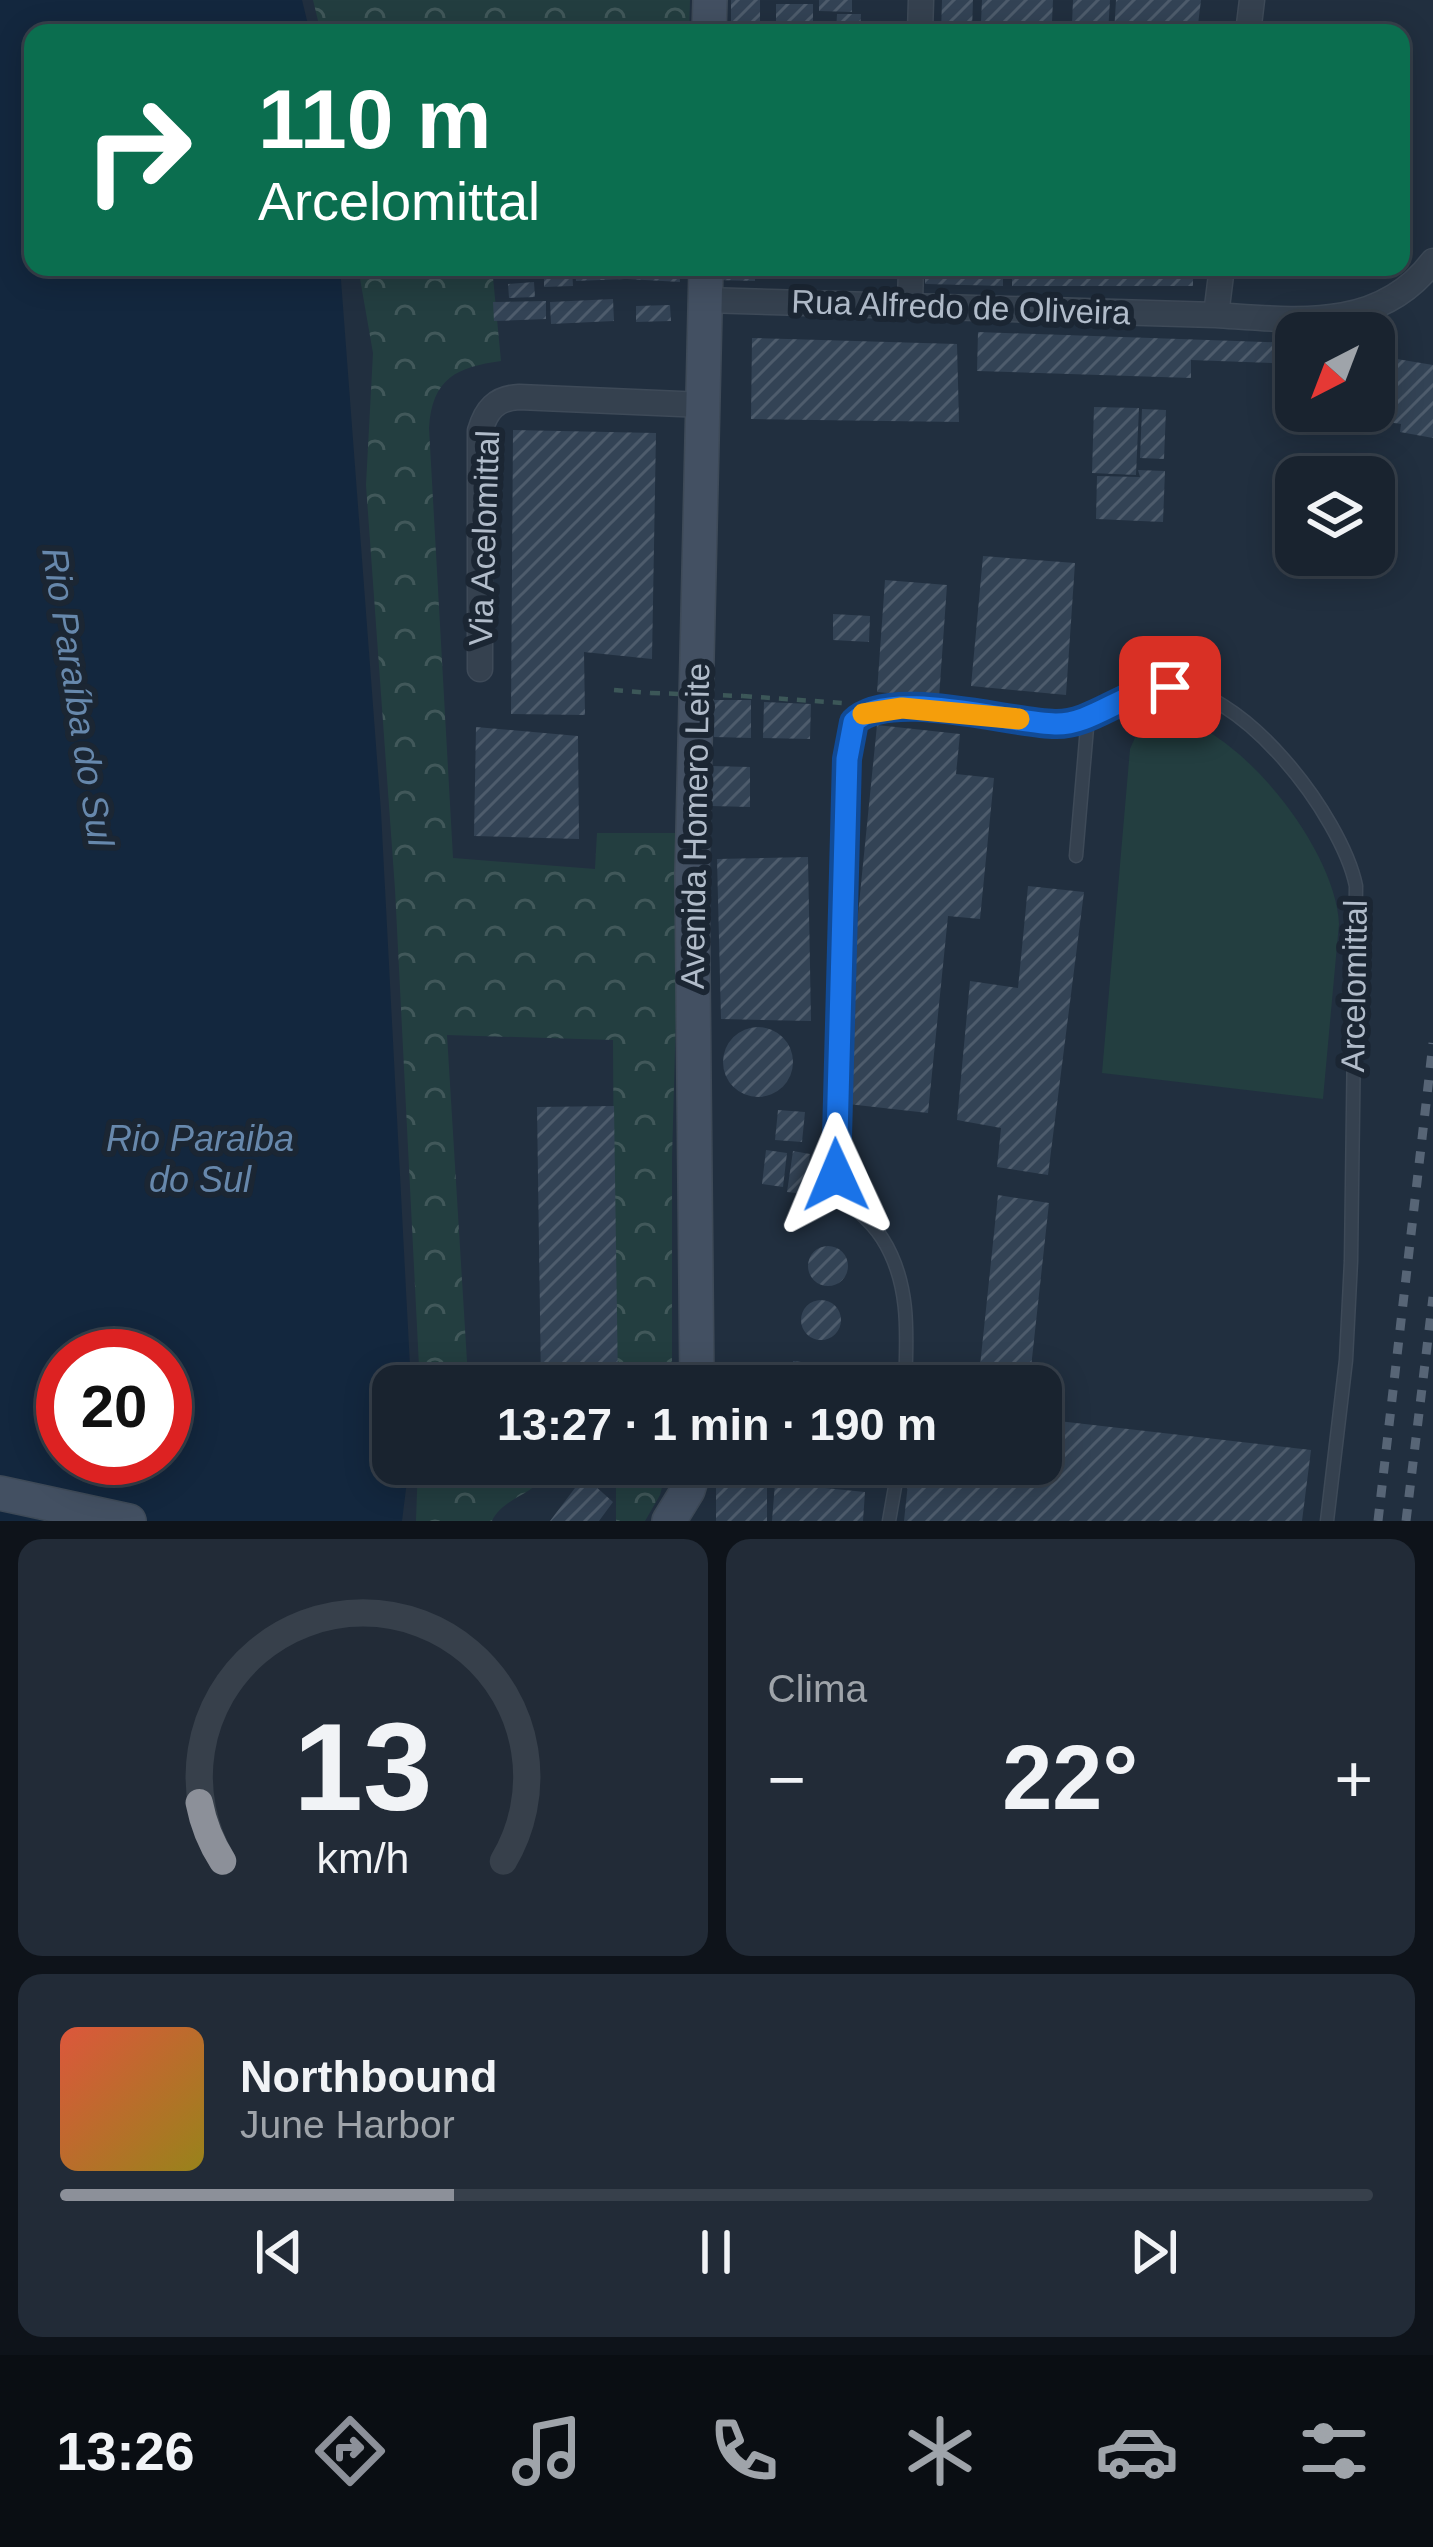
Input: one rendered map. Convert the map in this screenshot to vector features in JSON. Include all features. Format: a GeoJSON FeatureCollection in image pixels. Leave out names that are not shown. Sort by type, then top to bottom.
{"type":"FeatureCollection","features":[{"type":"Feature","properties":{"kind":"street","name":"Rua Alfredo de Oliveira"},"geometry":{"type":"LineString","coordinates":[[706,283],[910,304],[1298,322],[1349,316],[1393,297],[1433,261]]}},
{"type":"Feature","properties":{"kind":"street"},"geometry":{"type":"LineString","coordinates":[[910,304],[911,276]]}},
{"type":"Feature","properties":{"kind":"street"},"geometry":{"type":"LineString","coordinates":[[1220,315],[1222,276]]}},
{"type":"Feature","properties":{"kind":"street","name":"Avenida Homero Leite"},"geometry":{"type":"LineString","coordinates":[[697,1365],[692,875],[706,283]]}},
{"type":"Feature","properties":{"kind":"street","name":"Via Acelomittal"},"geometry":{"type":"LineString","coordinates":[[480,669],[480,431],[490,409],[502,400],[519,397],[704,405]]}},
{"type":"Feature","properties":{"kind":"street"},"geometry":{"type":"LineString","coordinates":[[669,1521],[690,1485]]}},
{"type":"Feature","properties":{"kind":"street"},"geometry":{"type":"LineString","coordinates":[[0,1493],[129,1521]]}},
{"type":"Feature","properties":{"kind":"lane","name":"Arcelomittal"},"geometry":{"type":"LineString","coordinates":[[906,1365],[907,1312],[899,1277],[882,1238],[842,1196],[834,1160],[851,727],[862,715],[902,708],[1054,724],[1088,716],[1146,689],[1170,687],[1205,696],[1292,770],[1335,828],[1352,868],[1358,911],[1352,1261],[1327,1521]]}},
{"type":"Feature","properties":{"kind":"lane"},"geometry":{"type":"LineString","coordinates":[[1076,856],[1088,716]]}},
{"type":"Feature","properties":{"kind":"lane"},"geometry":{"type":"LineString","coordinates":[[890,1521],[896,1485]]}},
{"type":"Feature","properties":{"kind":"path"},"geometry":{"type":"LineString","coordinates":[[614,691],[902,708]]}},
{"type":"Feature","properties":{"kind":"green space"},"geometry":{"type":"Polygon","coordinates":[[[313,0],[690,0],[689,24],[319,24],[313,0]]]}},
{"type":"Feature","properties":{"kind":"green space"},"geometry":{"type":"Polygon","coordinates":[[[360,276],[493,276],[501,361],[460,372],[441,386],[429,428],[453,858],[595,869],[597,833],[681,833],[672,1365],[615,1365],[613,1040],[447,1035],[467,1365],[419,1365],[395,889],[366,485],[373,353],[360,276]]]}},
{"type":"Feature","properties":{"kind":"green space"},"geometry":{"type":"Polygon","coordinates":[[[1171,716],[1199,726],[1255,769],[1304,830],[1322,863],[1339,924],[1323,1099],[1102,1073],[1130,749],[1137,733],[1171,716]]]}},
{"type":"Feature","properties":{"kind":"green space"},"geometry":{"type":"Polygon","coordinates":[[[417,1485],[535,1485],[505,1505],[492,1521],[416,1521],[417,1485]]]}},
{"type":"Feature","properties":{"kind":"green space"},"geometry":{"type":"Polygon","coordinates":[[[616,1485],[663,1485],[645,1521],[616,1521],[616,1485]]]}},
{"type":"Feature","properties":{"kind":"water","name":"Rio Paraiba do Sul"},"geometry":{"type":"Polygon","coordinates":[[[0,0],[302,0],[308,24],[24,24],[24,276],[341,276],[381,812],[410,1365],[372,1365],[372,1485],[406,1485],[402,1521],[0,1521],[0,0]]]}},
{"type":"Feature","properties":{"kind":"building"},"geometry":{"type":"Polygon","coordinates":[[[731,0],[760,0],[760,24],[731,24],[731,0]]]}},
{"type":"Feature","properties":{"kind":"building"},"geometry":{"type":"Polygon","coordinates":[[[819,0],[852,0],[852,12],[819,11],[819,0]]]}},
{"type":"Feature","properties":{"kind":"building"},"geometry":{"type":"Polygon","coordinates":[[[942,0],[973,0],[972,24],[941,24],[942,0]]]}},
{"type":"Feature","properties":{"kind":"building"},"geometry":{"type":"Polygon","coordinates":[[[982,0],[1053,0],[1052,22],[1046,24],[981,22],[982,0]]]}},
{"type":"Feature","properties":{"kind":"building"},"geometry":{"type":"Polygon","coordinates":[[[1073,0],[1110,0],[1109,24],[1072,24],[1073,0]]]}},
{"type":"Feature","properties":{"kind":"building"},"geometry":{"type":"Polygon","coordinates":[[[1116,0],[1201,0],[1198,24],[1115,24],[1116,0]]]}},
{"type":"Feature","properties":{"kind":"building"},"geometry":{"type":"Polygon","coordinates":[[[776,4],[813,4],[813,24],[776,24],[776,4]]]}},
{"type":"Feature","properties":{"kind":"building"},"geometry":{"type":"Polygon","coordinates":[[[837,14],[861,14],[860,24],[836,24],[837,14]]]}},
{"type":"Feature","properties":{"kind":"building"},"geometry":{"type":"Polygon","coordinates":[[[544,276],[572,276],[573,286],[544,287],[544,276]]]}},
{"type":"Feature","properties":{"kind":"building"},"geometry":{"type":"Polygon","coordinates":[[[576,276],[625,279],[576,281],[576,276]]]}},
{"type":"Feature","properties":{"kind":"building"},"geometry":{"type":"Polygon","coordinates":[[[680,276],[680,282],[627,279],[680,276]]]}},
{"type":"Feature","properties":{"kind":"building"},"geometry":{"type":"Polygon","coordinates":[[[715,276],[755,276],[755,281],[715,280],[715,276]]]}},
{"type":"Feature","properties":{"kind":"building"},"geometry":{"type":"Polygon","coordinates":[[[757,276],[798,276],[798,279],[757,276]]]}},
{"type":"Feature","properties":{"kind":"building"},"geometry":{"type":"Polygon","coordinates":[[[925,276],[1003,276],[1003,286],[925,284],[925,276]]]}},
{"type":"Feature","properties":{"kind":"building"},"geometry":{"type":"Polygon","coordinates":[[[1012,276],[1193,276],[1193,286],[1012,286],[1012,276]]]}},
{"type":"Feature","properties":{"kind":"building"},"geometry":{"type":"Polygon","coordinates":[[[534,282],[535,297],[509,298],[508,284],[534,282]]]}},
{"type":"Feature","properties":{"kind":"building"},"geometry":{"type":"Polygon","coordinates":[[[613,299],[614,321],[551,324],[550,302],[613,299]]]}},
{"type":"Feature","properties":{"kind":"building"},"geometry":{"type":"Polygon","coordinates":[[[546,301],[546,319],[494,321],[493,302],[546,301]]]}},
{"type":"Feature","properties":{"kind":"building"},"geometry":{"type":"Polygon","coordinates":[[[670,305],[671,321],[636,322],[636,306],[670,305]]]}},
{"type":"Feature","properties":{"kind":"building"},"geometry":{"type":"Polygon","coordinates":[[[978,332],[1275,342],[1275,363],[1191,360],[1191,378],[977,371],[978,332]]]}},
{"type":"Feature","properties":{"kind":"building"},"geometry":{"type":"Polygon","coordinates":[[[752,338],[957,344],[959,422],[751,419],[752,338]]]}},
{"type":"Feature","properties":{"kind":"building"},"geometry":{"type":"Polygon","coordinates":[[[1395,359],[1433,365],[1433,438],[1400,432],[1401,424],[1395,423],[1395,359]]]}},
{"type":"Feature","properties":{"kind":"building"},"geometry":{"type":"Polygon","coordinates":[[[1094,407],[1139,408],[1136,475],[1092,473],[1094,407]]]}},
{"type":"Feature","properties":{"kind":"building"},"geometry":{"type":"Polygon","coordinates":[[[1142,409],[1166,410],[1164,459],[1140,458],[1142,409]]]}},
{"type":"Feature","properties":{"kind":"building"},"geometry":{"type":"Polygon","coordinates":[[[513,430],[656,433],[652,659],[584,652],[585,715],[511,714],[513,430]]]}},
{"type":"Feature","properties":{"kind":"building"},"geometry":{"type":"Polygon","coordinates":[[[1138,470],[1165,471],[1163,522],[1096,519],[1097,476],[1140,477],[1138,470]]]}},
{"type":"Feature","properties":{"kind":"building"},"geometry":{"type":"Polygon","coordinates":[[[983,556],[1075,563],[1066,695],[971,686],[983,556]]]}},
{"type":"Feature","properties":{"kind":"building"},"geometry":{"type":"Polygon","coordinates":[[[885,580],[947,585],[939,698],[877,692],[885,580]]]}},
{"type":"Feature","properties":{"kind":"building"},"geometry":{"type":"Polygon","coordinates":[[[833,614],[870,616],[869,642],[833,640],[833,614]]]}},
{"type":"Feature","properties":{"kind":"building"},"geometry":{"type":"Polygon","coordinates":[[[714,700],[751,700],[751,738],[714,737],[714,700]]]}},
{"type":"Feature","properties":{"kind":"building"},"geometry":{"type":"Polygon","coordinates":[[[764,702],[811,704],[810,739],[763,738],[764,702]]]}},
{"type":"Feature","properties":{"kind":"building"},"geometry":{"type":"Polygon","coordinates":[[[877,725],[960,734],[956,774],[994,778],[980,919],[948,916],[928,1113],[839,1103],[877,725]]]}},
{"type":"Feature","properties":{"kind":"building"},"geometry":{"type":"Polygon","coordinates":[[[476,727],[578,736],[579,839],[474,836],[476,727]]]}},
{"type":"Feature","properties":{"kind":"building"},"geometry":{"type":"Polygon","coordinates":[[[711,766],[750,767],[750,807],[711,806],[711,766]]]}},
{"type":"Feature","properties":{"kind":"building"},"geometry":{"type":"Polygon","coordinates":[[[808,857],[811,1021],[721,1019],[717,859],[808,857]]]}},
{"type":"Feature","properties":{"kind":"building"},"geometry":{"type":"Polygon","coordinates":[[[1028,886],[1084,892],[1048,1175],[997,1167],[1001,1128],[957,1120],[970,981],[1018,988],[1028,886]]]}},
{"type":"Feature","properties":{"kind":"building"},"geometry":{"type":"Polygon","coordinates":[[[758,1027],[783,1037],[793,1062],[783,1087],[758,1097],[733,1087],[723,1062],[733,1037],[758,1027]]]}},
{"type":"Feature","properties":{"kind":"building"},"geometry":{"type":"Polygon","coordinates":[[[614,1106],[618,1365],[541,1365],[537,1107],[614,1106]]]}},
{"type":"Feature","properties":{"kind":"building"},"geometry":{"type":"Polygon","coordinates":[[[778,1110],[805,1112],[802,1142],[775,1140],[778,1110]]]}},
{"type":"Feature","properties":{"kind":"building"},"geometry":{"type":"Polygon","coordinates":[[[766,1150],[787,1153],[783,1187],[762,1184],[766,1150]]]}},
{"type":"Feature","properties":{"kind":"building"},"geometry":{"type":"Polygon","coordinates":[[[793,1151],[810,1154],[804,1194],[787,1192],[793,1151]]]}},
{"type":"Feature","properties":{"kind":"building"},"geometry":{"type":"Polygon","coordinates":[[[998,1195],[1049,1203],[1031,1365],[980,1365],[998,1195]]]}},
{"type":"Feature","properties":{"kind":"building"},"geometry":{"type":"Polygon","coordinates":[[[828,1246],[842,1252],[848,1266],[842,1280],[828,1286],[814,1280],[808,1266],[814,1252],[828,1246]]]}},
{"type":"Feature","properties":{"kind":"building"},"geometry":{"type":"Polygon","coordinates":[[[821,1300],[835,1306],[841,1320],[835,1334],[821,1340],[807,1334],[801,1320],[807,1306],[821,1300]]]}},
{"type":"Feature","properties":{"kind":"building"},"geometry":{"type":"Polygon","coordinates":[[[1062,1421],[1311,1450],[1302,1521],[904,1521],[908,1485],[1062,1485],[1062,1421]]]}},
{"type":"Feature","properties":{"kind":"building"},"geometry":{"type":"Polygon","coordinates":[[[577,1485],[594,1485],[613,1502],[599,1521],[550,1521],[577,1485]]]}},
{"type":"Feature","properties":{"kind":"building"},"geometry":{"type":"Polygon","coordinates":[[[716,1485],[767,1485],[767,1521],[716,1521],[716,1485]]]}},
{"type":"Feature","properties":{"kind":"building"},"geometry":{"type":"Polygon","coordinates":[[[775,1485],[865,1492],[863,1521],[772,1521],[775,1485]]]}},
{"type":"Feature","properties":{"kind":"railway"},"geometry":{"type":"LineString","coordinates":[[1378,1521],[1433,1043]]}},
{"type":"Feature","properties":{"kind":"railway"},"geometry":{"type":"LineString","coordinates":[[1406,1521],[1433,1297]]}},
{"type":"Feature","properties":{"kind":"slow traffic"},"geometry":{"type":"LineString","coordinates":[[863,714],[902,708],[1019,719]]}},
{"type":"Feature","properties":{"kind":"route"},"geometry":{"type":"LineString","coordinates":[[836,1175],[847,759],[854,722],[867,712],[902,708],[1070,723],[1146,689],[1170,687]]}},
{"type":"Feature","properties":{"kind":"water label","name":"Rio Paraíba do Sul"},"geometry":{"type":"Point","coordinates":[78,697]}}]}
